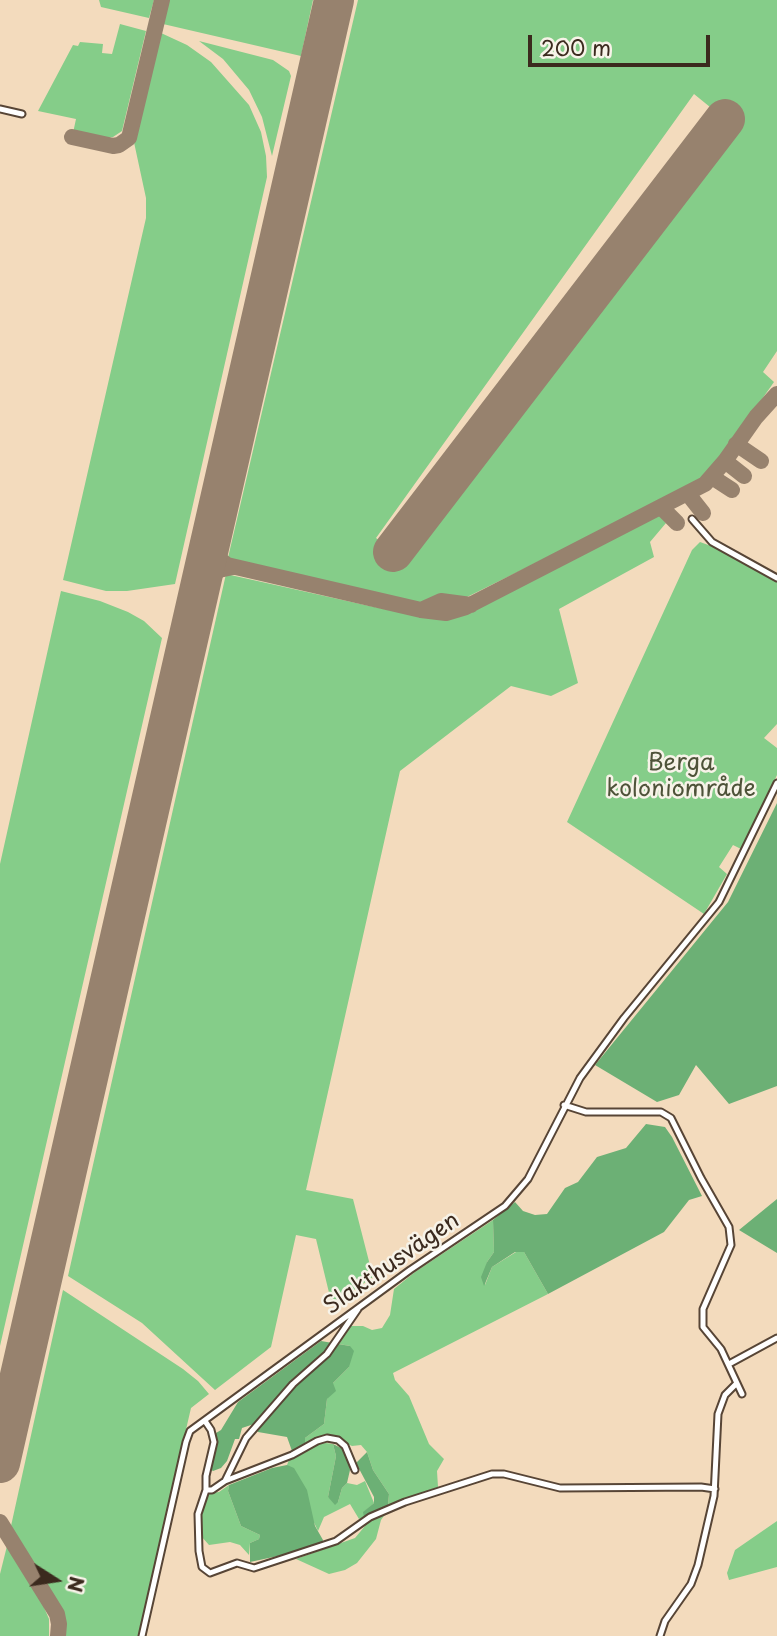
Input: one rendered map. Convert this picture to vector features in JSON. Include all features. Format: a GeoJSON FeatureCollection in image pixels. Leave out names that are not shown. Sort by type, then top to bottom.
{"type":"FeatureCollection","features":[{"type":"Feature","properties":{"kind":"street"},"geometry":{"type":"LineString","coordinates":[[0,109],[22,114]]}},
{"type":"Feature","properties":{"kind":"street"},"geometry":{"type":"LineString","coordinates":[[692,519],[712,542],[777,578]]}},
{"type":"Feature","properties":{"kind":"street","name":"Slakthusvägen"},"geometry":{"type":"LineString","coordinates":[[142,1636],[190,1431],[505,1206],[528,1179],[580,1078],[624,1018],[719,902],[777,783]]}},
{"type":"Feature","properties":{"kind":"street"},"geometry":{"type":"LineString","coordinates":[[564,1105],[586,1112],[661,1112],[671,1118],[729,1227],[731,1245],[703,1309],[703,1327],[721,1349],[742,1394]]}},
{"type":"Feature","properties":{"kind":"street"},"geometry":{"type":"LineString","coordinates":[[225,1481],[246,1438],[293,1384],[327,1354],[359,1308]]}},
{"type":"Feature","properties":{"kind":"street"},"geometry":{"type":"LineString","coordinates":[[729,1364],[777,1338]]}},
{"type":"Feature","properties":{"kind":"street"},"geometry":{"type":"LineString","coordinates":[[660,1636],[696,1571],[715,1489],[718,1415],[725,1395],[736,1384]]}},
{"type":"Feature","properties":{"kind":"street"},"geometry":{"type":"LineString","coordinates":[[205,1422],[214,1441],[206,1476],[206,1490],[198,1514],[199,1551],[202,1567],[210,1573],[237,1563],[254,1568],[336,1541],[370,1517],[405,1502],[492,1474],[504,1474],[560,1488],[715,1489]]}},
{"type":"Feature","properties":{"kind":"street"},"geometry":{"type":"LineString","coordinates":[[206,1490],[327,1438],[338,1440],[345,1446],[355,1471]]}},
{"type":"Feature","properties":{"kind":"green space"},"geometry":{"type":"Polygon","coordinates":[[[99,0],[154,0],[149,18],[101,7],[99,0]]]}},
{"type":"Feature","properties":{"kind":"green space"},"geometry":{"type":"Polygon","coordinates":[[[168,0],[313,0],[301,56],[163,24],[168,0]]]}},
{"type":"Feature","properties":{"kind":"green space"},"geometry":{"type":"Polygon","coordinates":[[[358,0],[777,0],[777,351],[763,372],[774,382],[717,463],[699,482],[465,598],[445,595],[417,604],[341,591],[227,562],[358,0]],[[694,94],[376,538],[406,562],[737,129],[694,94]]]}},
{"type":"Feature","properties":{"kind":"green space"},"geometry":{"type":"Polygon","coordinates":[[[120,24],[146,31],[122,131],[103,139],[73,133],[76,119],[38,111],[73,45],[78,46],[80,42],[103,44],[102,53],[112,54],[120,24]]]}},
{"type":"Feature","properties":{"kind":"green space"},"geometry":{"type":"Polygon","coordinates":[[[161,33],[187,45],[211,62],[249,105],[261,132],[267,177],[175,584],[127,591],[106,591],[63,580],[146,218],[146,198],[132,133],[137,133],[161,33]]]}},
{"type":"Feature","properties":{"kind":"green space"},"geometry":{"type":"Polygon","coordinates":[[[199,41],[273,60],[289,71],[291,76],[272,156],[262,117],[249,90],[223,59],[199,41]]]}},
{"type":"Feature","properties":{"kind":"green space"},"geometry":{"type":"Polygon","coordinates":[[[658,513],[666,523],[650,542],[654,557],[559,609],[578,683],[551,696],[511,686],[400,771],[306,1190],[353,1199],[373,1277],[332,1305],[316,1239],[296,1235],[271,1347],[215,1390],[142,1323],[68,1276],[226,574],[428,618],[446,619],[645,522],[658,513]]]}},
{"type":"Feature","properties":{"kind":"green space","name":"Berga koloniområde"},"geometry":{"type":"Polygon","coordinates":[[[700,542],[722,550],[777,581],[777,724],[764,738],[777,748],[777,775],[741,849],[733,845],[719,867],[727,874],[704,914],[567,822],[692,550],[700,542]]]}},
{"type":"Feature","properties":{"kind":"green space"},"geometry":{"type":"Polygon","coordinates":[[[61,591],[100,601],[128,612],[144,621],[162,638],[0,1346],[0,864],[61,591]]]}},
{"type":"Feature","properties":{"kind":"green space"},"geometry":{"type":"Polygon","coordinates":[[[777,803],[777,1086],[729,1104],[696,1065],[679,1095],[657,1102],[595,1065],[728,902],[777,803]]]}},
{"type":"Feature","properties":{"kind":"green space"},"geometry":{"type":"Polygon","coordinates":[[[646,1124],[665,1127],[702,1196],[689,1200],[664,1232],[548,1294],[524,1252],[515,1252],[492,1267],[484,1286],[481,1277],[494,1252],[493,1220],[515,1202],[523,1211],[535,1215],[547,1214],[565,1188],[578,1182],[597,1157],[626,1148],[646,1124]]]}},
{"type":"Feature","properties":{"kind":"green space"},"geometry":{"type":"Polygon","coordinates":[[[777,1199],[777,1253],[739,1230],[777,1199]]]}},
{"type":"Feature","properties":{"kind":"green space"},"geometry":{"type":"Polygon","coordinates":[[[493,1220],[494,1252],[487,1262],[485,1285],[492,1267],[516,1252],[524,1252],[548,1294],[393,1373],[395,1380],[409,1396],[429,1444],[444,1459],[437,1471],[438,1487],[388,1505],[389,1494],[361,1445],[352,1446],[330,1436],[321,1436],[305,1443],[305,1438],[324,1424],[327,1399],[333,1383],[349,1367],[350,1346],[339,1344],[351,1326],[363,1326],[372,1330],[382,1328],[390,1315],[394,1289],[493,1220]]]}},
{"type":"Feature","properties":{"kind":"green space"},"geometry":{"type":"Polygon","coordinates":[[[63,1290],[183,1369],[209,1394],[191,1408],[138,1636],[65,1636],[66,1622],[62,1609],[38,1575],[11,1526],[63,1290]]]}},
{"type":"Feature","properties":{"kind":"green space"},"geometry":{"type":"Polygon","coordinates":[[[321,1341],[350,1346],[354,1351],[349,1367],[333,1383],[336,1391],[327,1399],[324,1424],[305,1438],[305,1443],[292,1451],[287,1437],[258,1432],[254,1424],[242,1428],[227,1461],[221,1468],[213,1471],[210,1469],[216,1446],[216,1433],[221,1430],[238,1402],[321,1341]]]}},
{"type":"Feature","properties":{"kind":"green space"},"geometry":{"type":"Polygon","coordinates":[[[318,1444],[333,1444],[336,1456],[328,1497],[338,1502],[342,1488],[347,1483],[357,1485],[365,1481],[374,1503],[364,1512],[364,1517],[359,1519],[350,1504],[324,1517],[318,1531],[287,1465],[289,1460],[318,1444]]]}},
{"type":"Feature","properties":{"kind":"green space"},"geometry":{"type":"Polygon","coordinates":[[[333,1444],[345,1450],[350,1470],[347,1483],[335,1505],[328,1497],[336,1456],[333,1444]]]}},
{"type":"Feature","properties":{"kind":"green space"},"geometry":{"type":"Polygon","coordinates":[[[367,1452],[373,1470],[389,1494],[388,1505],[364,1517],[363,1512],[374,1503],[374,1497],[356,1463],[367,1452]]]}},
{"type":"Feature","properties":{"kind":"green space"},"geometry":{"type":"Polygon","coordinates":[[[287,1465],[294,1468],[307,1490],[315,1526],[322,1543],[250,1562],[250,1543],[259,1539],[260,1535],[241,1526],[228,1491],[229,1485],[287,1465]]]}},
{"type":"Feature","properties":{"kind":"green space"},"geometry":{"type":"Polygon","coordinates":[[[229,1485],[228,1491],[241,1526],[260,1535],[259,1539],[250,1543],[249,1555],[240,1545],[230,1542],[209,1545],[201,1536],[202,1511],[209,1493],[219,1492],[229,1485]]]}},
{"type":"Feature","properties":{"kind":"green space"},"geometry":{"type":"Polygon","coordinates":[[[386,1513],[381,1520],[376,1539],[357,1563],[345,1570],[329,1574],[296,1559],[355,1538],[370,1520],[386,1513]]]}},
{"type":"Feature","properties":{"kind":"green space"},"geometry":{"type":"Polygon","coordinates":[[[777,1521],[777,1567],[729,1580],[727,1573],[735,1550],[777,1521]]]}},
{"type":"Feature","properties":{"kind":"green space"},"geometry":{"type":"Polygon","coordinates":[[[7,1546],[43,1605],[49,1619],[49,1636],[0,1636],[0,1574],[7,1546]]]}},
{"type":"Feature","properties":{"kind":"taxiway"},"geometry":{"type":"LineString","coordinates":[[72,137],[113,146],[129,138],[162,0]]}},
{"type":"Feature","properties":{"kind":"taxiway"},"geometry":{"type":"LineString","coordinates":[[218,508],[213,548],[219,559],[227,565],[421,610],[446,613],[466,607],[705,484],[777,394]]}},
{"type":"Feature","properties":{"kind":"taxiway"},"geometry":{"type":"LineString","coordinates":[[736,444],[761,461]]}},
{"type":"Feature","properties":{"kind":"taxiway"},"geometry":{"type":"LineString","coordinates":[[725,461],[744,476]]}},
{"type":"Feature","properties":{"kind":"taxiway"},"geometry":{"type":"LineString","coordinates":[[712,477],[732,490]]}},
{"type":"Feature","properties":{"kind":"taxiway"},"geometry":{"type":"LineString","coordinates":[[688,494],[703,513]]}},
{"type":"Feature","properties":{"kind":"taxiway"},"geometry":{"type":"LineString","coordinates":[[661,507],[677,523]]}},
{"type":"Feature","properties":{"kind":"taxiway"},"geometry":{"type":"LineString","coordinates":[[192,622],[208,580],[219,570],[233,567]]}},
{"type":"Feature","properties":{"kind":"taxiway"},"geometry":{"type":"LineString","coordinates":[[421,610],[441,601],[471,605]]}},
{"type":"Feature","properties":{"kind":"taxiway"},"geometry":{"type":"LineString","coordinates":[[0,1522],[57,1614],[58,1636]]}},
{"type":"Feature","properties":{"kind":"runway"},"geometry":{"type":"LineString","coordinates":[[0,1463],[334,0]]}},
{"type":"Feature","properties":{"kind":"runway"},"geometry":{"type":"LineString","coordinates":[[393,552],[725,119]]}}]}
